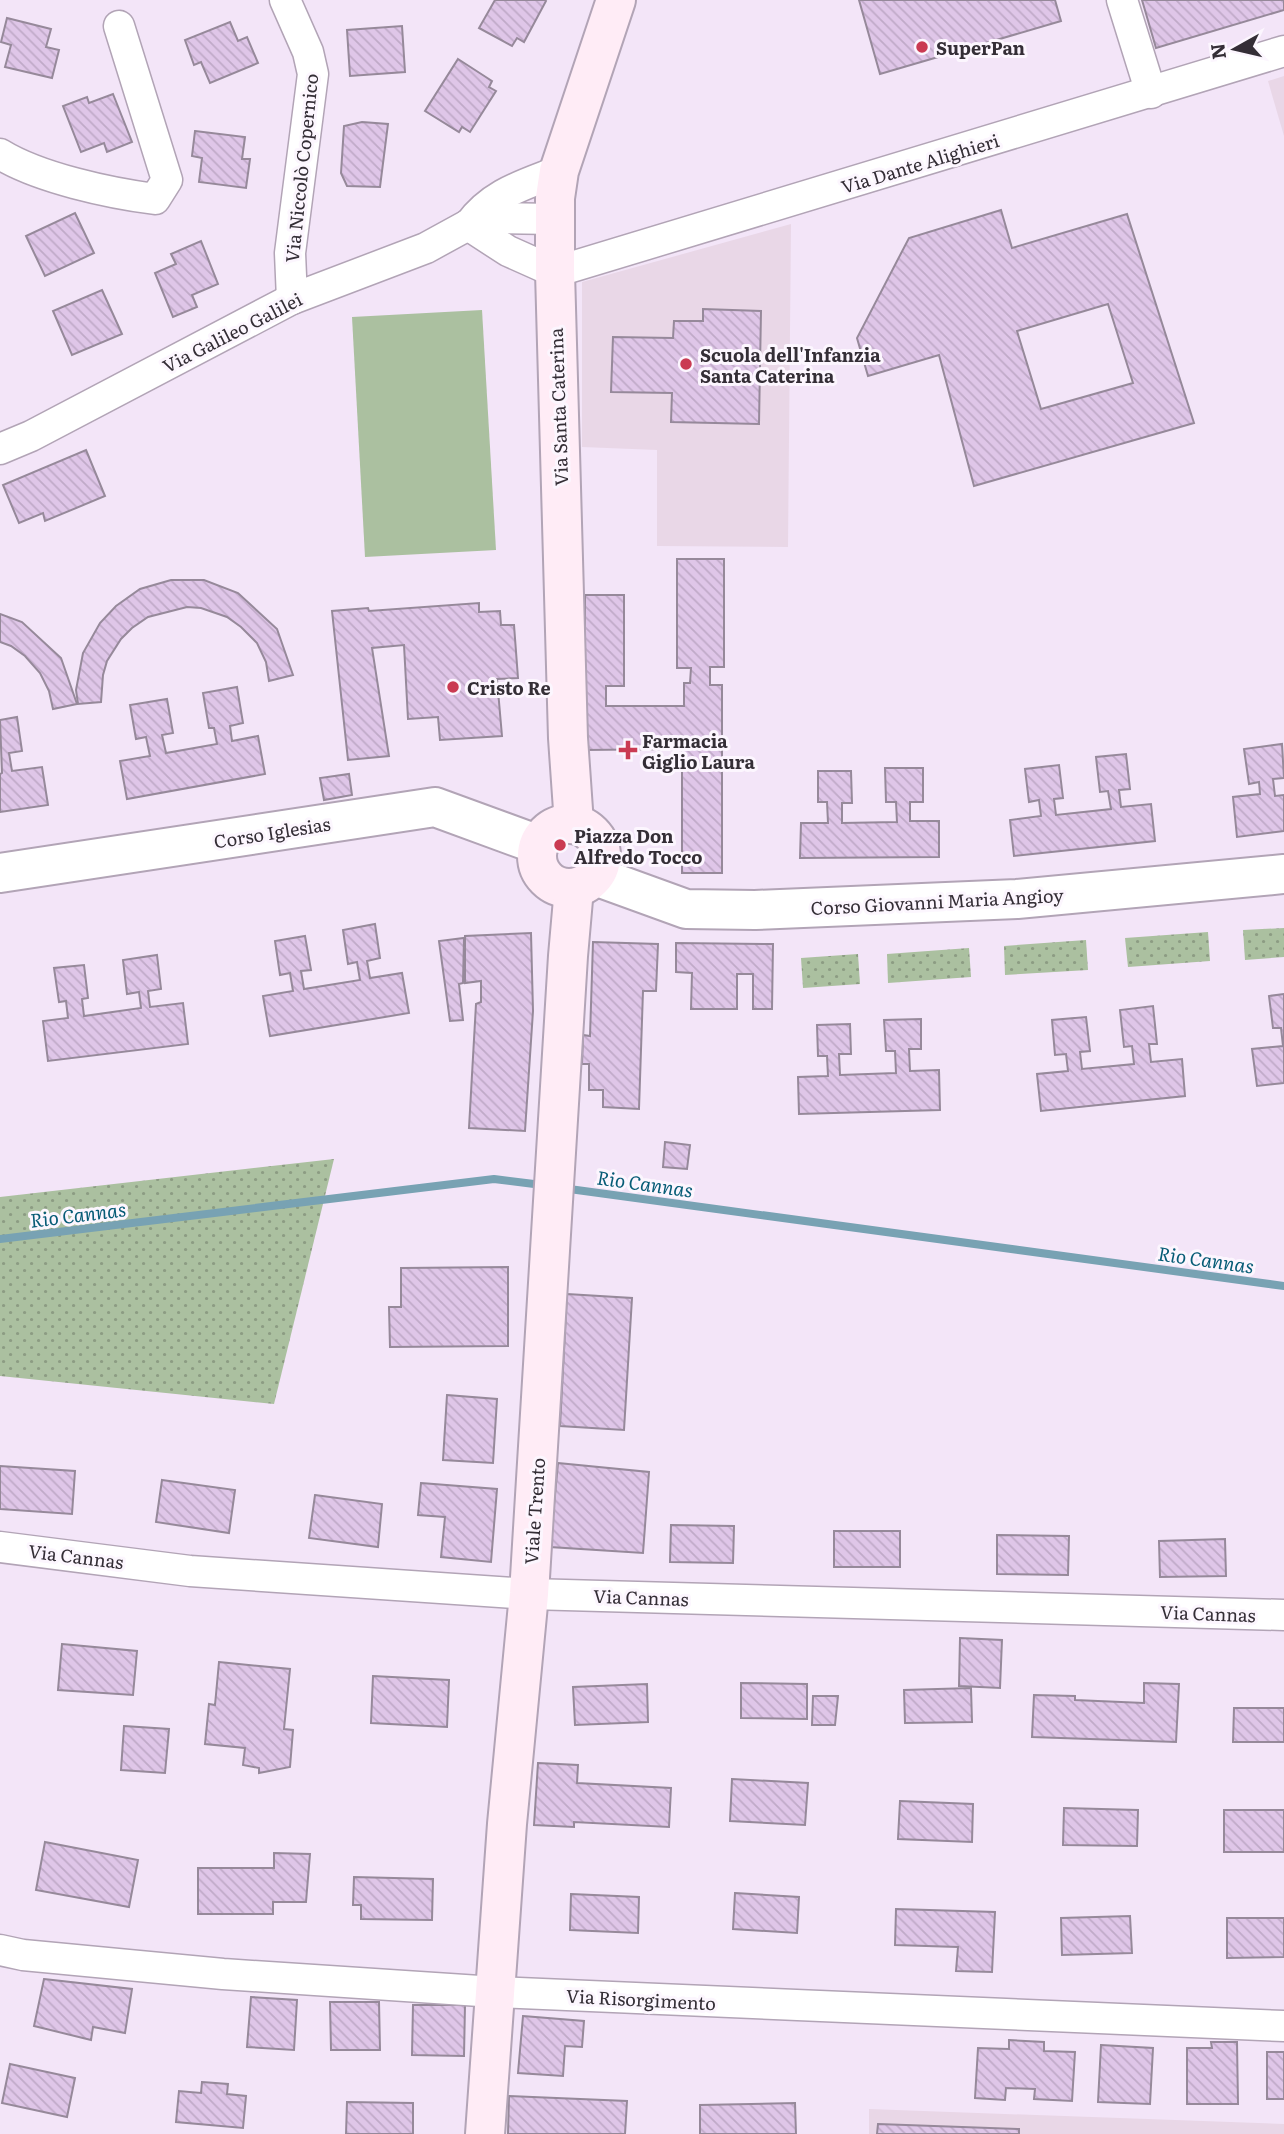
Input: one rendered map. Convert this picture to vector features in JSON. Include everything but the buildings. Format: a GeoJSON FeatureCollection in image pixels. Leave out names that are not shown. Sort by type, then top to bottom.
{"type":"FeatureCollection","features":[{"type":"Feature","properties":{"kind":"main road","name":"Via Santa Caterina"},"geometry":{"type":"LineString","coordinates":[[573,824],[568,738],[555,198],[559,171],[616,0]]}},
{"type":"Feature","properties":{"kind":"main road"},"geometry":{"type":"LineString","coordinates":[[573,824],[583,827],[597,839],[601,858],[584,882],[563,888],[544,877],[539,867],[539,845],[552,828],[573,824]]}},
{"type":"Feature","properties":{"kind":"main road","name":"Viale Trento"},"geometry":{"type":"LineString","coordinates":[[485,2134],[507,1825],[529,1594],[556,1143],[584,882]]}},
{"type":"Feature","properties":{"kind":"street","name":"Via Niccolò Copernico"},"geometry":{"type":"LineString","coordinates":[[285,0],[308,52],[313,74],[290,253],[292,299]]}},
{"type":"Feature","properties":{"kind":"street"},"geometry":{"type":"LineString","coordinates":[[1122,0],[1151,93]]}},
{"type":"Feature","properties":{"kind":"street"},"geometry":{"type":"LineString","coordinates":[[0,154],[20,166],[120,194],[155,199],[167,180],[119,26]]}},
{"type":"Feature","properties":{"kind":"street","name":"Via Dante Alighieri"},"geometry":{"type":"LineString","coordinates":[[555,272],[1284,51]]}},
{"type":"Feature","properties":{"kind":"street","name":"Via Galileo Galilei"},"geometry":{"type":"LineString","coordinates":[[468,225],[481,208],[507,191],[559,171]]}},
{"type":"Feature","properties":{"kind":"street","name":"Via Galileo Galilei"},"geometry":{"type":"LineString","coordinates":[[0,449],[31,436],[292,299],[426,248],[468,225],[499,218],[555,219]]}},
{"type":"Feature","properties":{"kind":"street"},"geometry":{"type":"LineString","coordinates":[[468,225],[508,251],[555,272]]}},
{"type":"Feature","properties":{"kind":"street","name":"Corso Iglesias"},"geometry":{"type":"LineString","coordinates":[[0,873],[435,807],[539,845]]}},
{"type":"Feature","properties":{"kind":"street","name":"Corso Giovanni Maria Angioy"},"geometry":{"type":"LineString","coordinates":[[584,882],[686,909],[755,910],[1017,899],[1284,874]]}},
{"type":"Feature","properties":{"kind":"street","name":"Via Cannas"},"geometry":{"type":"LineString","coordinates":[[0,1547],[190,1571],[529,1594],[1284,1615]]}},
{"type":"Feature","properties":{"kind":"street","name":"Via Risorgimento"},"geometry":{"type":"LineString","coordinates":[[0,1950],[23,1955],[223,1974],[495,1992],[1284,2026]]}},
{"type":"Feature","properties":{"kind":"shaded area"},"geometry":{"type":"Polygon","coordinates":[[[1284,76],[1284,136],[1268,81],[1284,76]]]}},
{"type":"Feature","properties":{"kind":"shaded area","name":"Scuola dell'Infanzia Santa Caterina"},"geometry":{"type":"Polygon","coordinates":[[[791,224],[788,547],[657,546],[657,450],[582,447],[582,282],[791,224]]]}},
{"type":"Feature","properties":{"kind":"shaded area"},"geometry":{"type":"Polygon","coordinates":[[[869,2109],[1284,2124],[1284,2134],[869,2134],[869,2109]]]}},
{"type":"Feature","properties":{"kind":"green space"},"geometry":{"type":"Polygon","coordinates":[[[482,310],[496,550],[365,557],[352,317],[482,310]]]}},
{"type":"Feature","properties":{"kind":"green space"},"geometry":{"type":"Polygon","coordinates":[[[1284,928],[1284,957],[1245,960],[1243,930],[1284,928]]]}},
{"type":"Feature","properties":{"kind":"green space"},"geometry":{"type":"Polygon","coordinates":[[[1208,932],[1210,961],[1128,967],[1125,938],[1208,932]]]}},
{"type":"Feature","properties":{"kind":"green space"},"geometry":{"type":"Polygon","coordinates":[[[1086,940],[1088,970],[1005,975],[1004,946],[1086,940]]]}},
{"type":"Feature","properties":{"kind":"green space"},"geometry":{"type":"Polygon","coordinates":[[[969,948],[971,977],[888,983],[887,954],[969,948]]]}},
{"type":"Feature","properties":{"kind":"green space"},"geometry":{"type":"Polygon","coordinates":[[[858,954],[860,984],[803,988],[801,958],[858,954]]]}},
{"type":"Feature","properties":{"kind":"green space"},"geometry":{"type":"Polygon","coordinates":[[[334,1159],[274,1404],[0,1376],[0,1197],[334,1159]]]}},
{"type":"Feature","properties":{"kind":"waterway","name":"Rio Cannas"},"geometry":{"type":"LineString","coordinates":[[0,1239],[494,1179],[542,1185]]}},
{"type":"Feature","properties":{"kind":"waterway","name":"Rio Cannas"},"geometry":{"type":"LineString","coordinates":[[562,1188],[1284,1286]]}},
{"type":"Feature","properties":{"kind":"place","name":"SuperPan"},"geometry":{"type":"Point","coordinates":[922,47]}},
{"type":"Feature","properties":{"kind":"place","name":"Scuola dell'Infanzia Santa Caterina"},"geometry":{"type":"Point","coordinates":[686,364]}},
{"type":"Feature","properties":{"kind":"place","name":"Cristo Re"},"geometry":{"type":"Point","coordinates":[453,687]}},
{"type":"Feature","properties":{"kind":"place","name":"Farmacia Giglio Laura"},"geometry":{"type":"Point","coordinates":[628,750]}},
{"type":"Feature","properties":{"kind":"place","name":"Piazza Don Alfredo Tocco"},"geometry":{"type":"Point","coordinates":[560,845]}}]}
